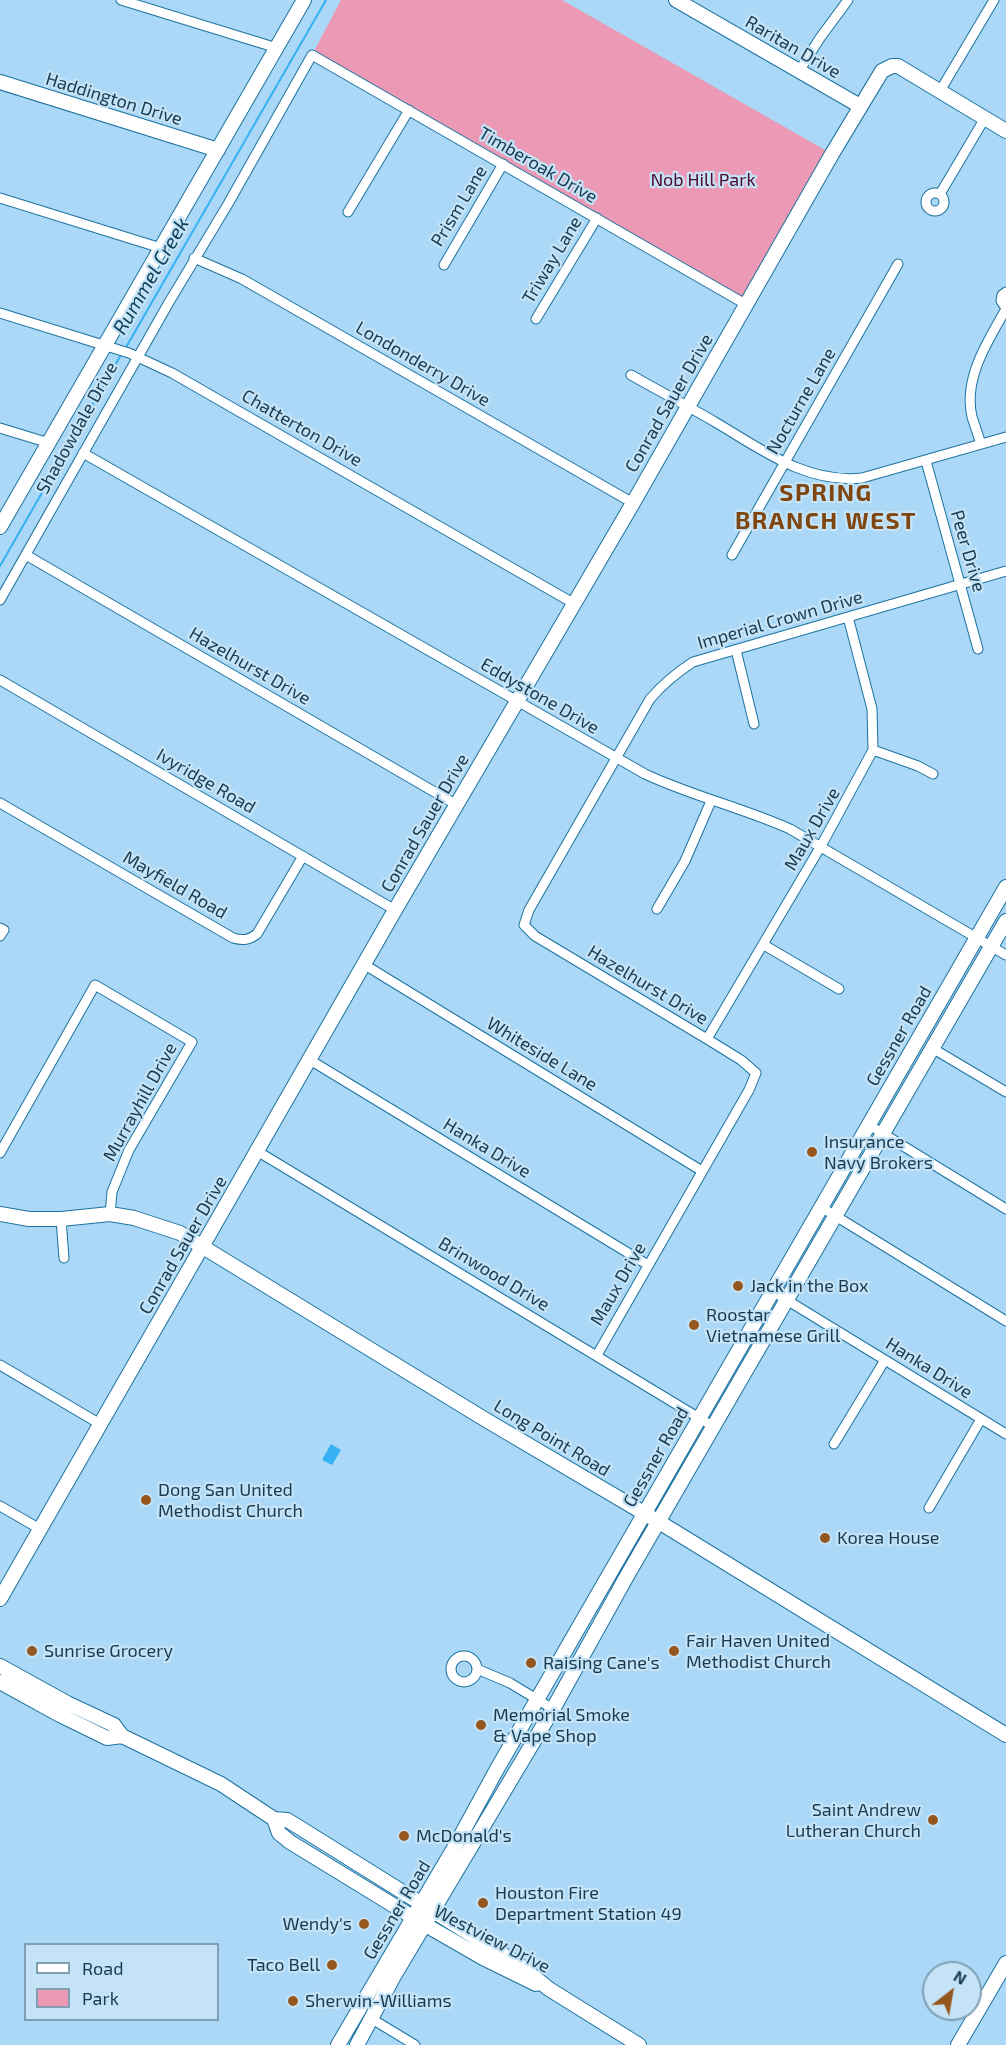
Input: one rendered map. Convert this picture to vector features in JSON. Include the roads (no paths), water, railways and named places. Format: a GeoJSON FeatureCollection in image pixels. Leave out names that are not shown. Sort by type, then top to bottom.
{"type":"FeatureCollection","features":[{"type":"Feature","properties":{"kind":"main road","name":"Shadowdale Drive"},"geometry":{"type":"LineString","coordinates":[[0,527],[109,347],[161,248],[304,0]]}},
{"type":"Feature","properties":{"kind":"main road","name":"Raritan Drive"},"geometry":{"type":"LineString","coordinates":[[676,0],[860,106]]}},
{"type":"Feature","properties":{"kind":"main road","name":"Conrad Sauer Drive"},"geometry":{"type":"LineString","coordinates":[[0,1599],[573,603],[633,504],[860,106],[882,71],[892,66],[898,66],[940,92]]}},
{"type":"Feature","properties":{"kind":"main road","name":"Haddington Drive"},"geometry":{"type":"LineString","coordinates":[[0,82],[218,150]]}},
{"type":"Feature","properties":{"kind":"main road"},"geometry":{"type":"LineString","coordinates":[[940,92],[1006,131]]}},
{"type":"Feature","properties":{"kind":"main road","name":"Gessner Road"},"geometry":{"type":"LineString","coordinates":[[443,1880],[485,1791],[1006,887]]}},
{"type":"Feature","properties":{"kind":"main road","name":"Gessner Road"},"geometry":{"type":"LineString","coordinates":[[338,2045],[443,1880],[500,1799],[1006,921]]}},
{"type":"Feature","properties":{"kind":"main road","name":"Long Point Road"},"geometry":{"type":"LineString","coordinates":[[0,1214],[29,1219],[61,1219],[110,1214],[156,1224],[180,1233],[659,1522],[1006,1735]]}},
{"type":"Feature","properties":{"kind":"main road","name":"Westview Drive"},"geometry":{"type":"LineString","coordinates":[[0,1666],[67,1703],[114,1725],[122,1736],[221,1784],[274,1819],[287,1820],[518,1964],[549,1989],[639,2045]]}},
{"type":"Feature","properties":{"kind":"main road","name":"Westview Drive"},"geometry":{"type":"LineString","coordinates":[[0,1682],[107,1738],[122,1736]]}},
{"type":"Feature","properties":{"kind":"main road"},"geometry":{"type":"LineString","coordinates":[[485,1791],[500,1799]]}},
{"type":"Feature","properties":{"kind":"main road","name":"Westview Drive"},"geometry":{"type":"LineString","coordinates":[[274,1819],[279,1833],[290,1842],[418,1921],[525,1980],[549,1989]]}},
{"type":"Feature","properties":{"kind":"main road","name":"Gessner Road"},"geometry":{"type":"LineString","coordinates":[[357,2045],[372,2019],[418,1921]]}},
{"type":"Feature","properties":{"kind":"main road"},"geometry":{"type":"LineString","coordinates":[[958,2045],[1006,1963]]}},
{"type":"Feature","properties":{"kind":"street"},"geometry":{"type":"LineString","coordinates":[[122,0],[277,48]]}},
{"type":"Feature","properties":{"kind":"street"},"geometry":{"type":"LineString","coordinates":[[799,71],[820,38],[849,0]]}},
{"type":"Feature","properties":{"kind":"street"},"geometry":{"type":"LineString","coordinates":[[940,92],[994,0]]}},
{"type":"Feature","properties":{"kind":"street","name":"Timberoak Drive"},"geometry":{"type":"LineString","coordinates":[[312,55],[747,305]]}},
{"type":"Feature","properties":{"kind":"street","name":"Shadowdale Drive"},"geometry":{"type":"LineString","coordinates":[[0,600],[83,453],[133,355],[228,204],[312,55]]}},
{"type":"Feature","properties":{"kind":"street"},"geometry":{"type":"LineString","coordinates":[[348,212],[410,110]]}},
{"type":"Feature","properties":{"kind":"street"},"geometry":{"type":"LineString","coordinates":[[940,194],[985,118]]}},
{"type":"Feature","properties":{"kind":"street","name":"Prism Lane"},"geometry":{"type":"LineString","coordinates":[[444,265],[503,164]]}},
{"type":"Feature","properties":{"kind":"street"},"geometry":{"type":"LineString","coordinates":[[0,198],[161,248]]}},
{"type":"Feature","properties":{"kind":"street","name":"Triway Lane"},"geometry":{"type":"LineString","coordinates":[[536,319],[597,218]]}},
{"type":"Feature","properties":{"kind":"street","name":"Londonderry Drive"},"geometry":{"type":"LineString","coordinates":[[194,258],[242,279],[633,504]]}},
{"type":"Feature","properties":{"kind":"street","name":"Nocturne Lane"},"geometry":{"type":"LineString","coordinates":[[732,555],[898,264]]}},
{"type":"Feature","properties":{"kind":"street"},"geometry":{"type":"LineString","coordinates":[[981,444],[972,416],[971,385],[983,351],[1006,308],[1001,301],[1002,295],[1006,292]]}},
{"type":"Feature","properties":{"kind":"street","name":"Chatterton Drive"},"geometry":{"type":"LineString","coordinates":[[0,313],[133,355],[172,373],[573,603]]}},
{"type":"Feature","properties":{"kind":"street"},"geometry":{"type":"LineString","coordinates":[[631,375],[784,463],[824,478],[847,480],[884,473],[1006,437]]}},
{"type":"Feature","properties":{"kind":"street"},"geometry":{"type":"LineString","coordinates":[[0,428],[49,443]]}},
{"type":"Feature","properties":{"kind":"street","name":"Eddystone Drive"},"geometry":{"type":"LineString","coordinates":[[83,453],[617,759],[672,787],[766,818],[821,846],[1006,955]]}},
{"type":"Feature","properties":{"kind":"street","name":"Peer Drive"},"geometry":{"type":"LineString","coordinates":[[926,461],[978,649]]}},
{"type":"Feature","properties":{"kind":"street","name":"Hazelhurst Drive"},"geometry":{"type":"LineString","coordinates":[[26,555],[457,805]]}},
{"type":"Feature","properties":{"kind":"street","name":"Imperial Crown Drive"},"geometry":{"type":"LineString","coordinates":[[524,925],[529,910],[650,699],[663,684],[693,662],[1006,571]]}},
{"type":"Feature","properties":{"kind":"street","name":"Maux Drive"},"geometry":{"type":"LineString","coordinates":[[707,1039],[821,846],[873,750],[872,709],[848,618]]}},
{"type":"Feature","properties":{"kind":"street"},"geometry":{"type":"LineString","coordinates":[[736,650],[754,723]]}},
{"type":"Feature","properties":{"kind":"street","name":"Ivyridge Road"},"geometry":{"type":"LineString","coordinates":[[0,680],[396,910]]}},
{"type":"Feature","properties":{"kind":"street"},"geometry":{"type":"LineString","coordinates":[[873,750],[918,766],[933,774]]}},
{"type":"Feature","properties":{"kind":"street"},"geometry":{"type":"LineString","coordinates":[[657,909],[685,861],[711,801]]}},
{"type":"Feature","properties":{"kind":"street","name":"Mayfield Road"},"geometry":{"type":"LineString","coordinates":[[0,804],[233,938],[242,940],[250,939],[257,934],[303,856]]}},
{"type":"Feature","properties":{"kind":"street","name":"Hazelhurst Drive"},"geometry":{"type":"LineString","coordinates":[[524,925],[535,936],[741,1060],[756,1073]]}},
{"type":"Feature","properties":{"kind":"street"},"geometry":{"type":"LineString","coordinates":[[0,928],[3,930],[0,936]]}},
{"type":"Feature","properties":{"kind":"street"},"geometry":{"type":"LineString","coordinates":[[764,945],[839,989]]}},
{"type":"Feature","properties":{"kind":"street","name":"Whiteside Lane"},"geometry":{"type":"LineString","coordinates":[[365,965],[702,1171]]}},
{"type":"Feature","properties":{"kind":"street","name":"Murrayhill Drive"},"geometry":{"type":"LineString","coordinates":[[0,1153],[95,985],[192,1042],[129,1150],[112,1192],[110,1214]]}},
{"type":"Feature","properties":{"kind":"street"},"geometry":{"type":"LineString","coordinates":[[932,1048],[1006,1092]]}},
{"type":"Feature","properties":{"kind":"street","name":"Hanka Drive"},"geometry":{"type":"LineString","coordinates":[[310,1059],[648,1264]]}},
{"type":"Feature","properties":{"kind":"street","name":"Maux Drive"},"geometry":{"type":"LineString","coordinates":[[597,1355],[749,1090],[756,1073]]}},
{"type":"Feature","properties":{"kind":"street"},"geometry":{"type":"LineString","coordinates":[[868,1125],[1006,1209]]}},
{"type":"Feature","properties":{"kind":"street","name":"Brinwood Drive"},"geometry":{"type":"LineString","coordinates":[[257,1151],[714,1426]]}},
{"type":"Feature","properties":{"kind":"street"},"geometry":{"type":"LineString","coordinates":[[821,1207],[1006,1321]]}},
{"type":"Feature","properties":{"kind":"street"},"geometry":{"type":"LineString","coordinates":[[61,1219],[64,1258]]}},
{"type":"Feature","properties":{"kind":"street","name":"Hanka Drive"},"geometry":{"type":"LineString","coordinates":[[772,1291],[1006,1434]]}},
{"type":"Feature","properties":{"kind":"street"},"geometry":{"type":"LineString","coordinates":[[834,1444],[885,1360]]}},
{"type":"Feature","properties":{"kind":"street"},"geometry":{"type":"LineString","coordinates":[[0,1365],[100,1425]]}},
{"type":"Feature","properties":{"kind":"street"},"geometry":{"type":"LineString","coordinates":[[929,1508],[981,1419]]}},
{"type":"Feature","properties":{"kind":"street"},"geometry":{"type":"LineString","coordinates":[[0,1506],[40,1529]]}},
{"type":"Feature","properties":{"kind":"street"},"geometry":{"type":"LineString","coordinates":[[477,1669],[510,1683],[553,1709]]}},
{"type":"Feature","properties":{"kind":"street"},"geometry":{"type":"LineString","coordinates":[[372,2019],[415,2045]]}},
{"type":"Feature","properties":{"kind":"water"},"geometry":{"type":"Polygon","coordinates":[[[331,1444],[341,1450],[332,1465],[322,1460],[331,1444]]]}},
{"type":"Feature","properties":{"kind":"waterway","name":"Rummel Creek"},"geometry":{"type":"LineString","coordinates":[[125,349],[326,0]]}},
{"type":"Feature","properties":{"kind":"waterway","name":"Rummel Creek"},"geometry":{"type":"LineString","coordinates":[[0,566],[122,353]]}},
{"type":"Feature","properties":{"kind":"place","name":"Insurance Navy Brokers"},"geometry":{"type":"Point","coordinates":[812,1152]}},
{"type":"Feature","properties":{"kind":"place","name":"Jack in the Box"},"geometry":{"type":"Point","coordinates":[738,1286]}},
{"type":"Feature","properties":{"kind":"place","name":"Roostar Vietnamese Grill"},"geometry":{"type":"Point","coordinates":[694,1325]}},
{"type":"Feature","properties":{"kind":"place","name":"Dong San United Methodist Church"},"geometry":{"type":"Point","coordinates":[146,1500]}},
{"type":"Feature","properties":{"kind":"place","name":"Korea House"},"geometry":{"type":"Point","coordinates":[825,1538]}},
{"type":"Feature","properties":{"kind":"place","name":"Sunrise Grocery"},"geometry":{"type":"Point","coordinates":[32,1651]}},
{"type":"Feature","properties":{"kind":"place","name":"Fair Haven United Methodist Church"},"geometry":{"type":"Point","coordinates":[674,1651]}},
{"type":"Feature","properties":{"kind":"place","name":"Raising Cane's"},"geometry":{"type":"Point","coordinates":[531,1663]}},
{"type":"Feature","properties":{"kind":"place","name":"Memorial Smoke & Vape Shop"},"geometry":{"type":"Point","coordinates":[481,1725]}},
{"type":"Feature","properties":{"kind":"place","name":"Saint Andrew Lutheran Church"},"geometry":{"type":"Point","coordinates":[933,1820]}},
{"type":"Feature","properties":{"kind":"place","name":"McDonald's"},"geometry":{"type":"Point","coordinates":[404,1836]}},
{"type":"Feature","properties":{"kind":"place","name":"Houston Fire Department Station 49"},"geometry":{"type":"Point","coordinates":[483,1903]}},
{"type":"Feature","properties":{"kind":"place","name":"Wendy's"},"geometry":{"type":"Point","coordinates":[364,1924]}},
{"type":"Feature","properties":{"kind":"place","name":"Taco Bell"},"geometry":{"type":"Point","coordinates":[332,1965]}},
{"type":"Feature","properties":{"kind":"place","name":"Sherwin-Williams"},"geometry":{"type":"Point","coordinates":[293,2001]}},
{"type":"Feature","properties":{"kind":"district","name":"SPRING BRANCH WEST"},"geometry":{"type":"Point","coordinates":[826,507]}},
{"type":"Feature","properties":{"kind":"park label","name":"Nob Hill Park"},"geometry":{"type":"Point","coordinates":[703,180]}}]}
